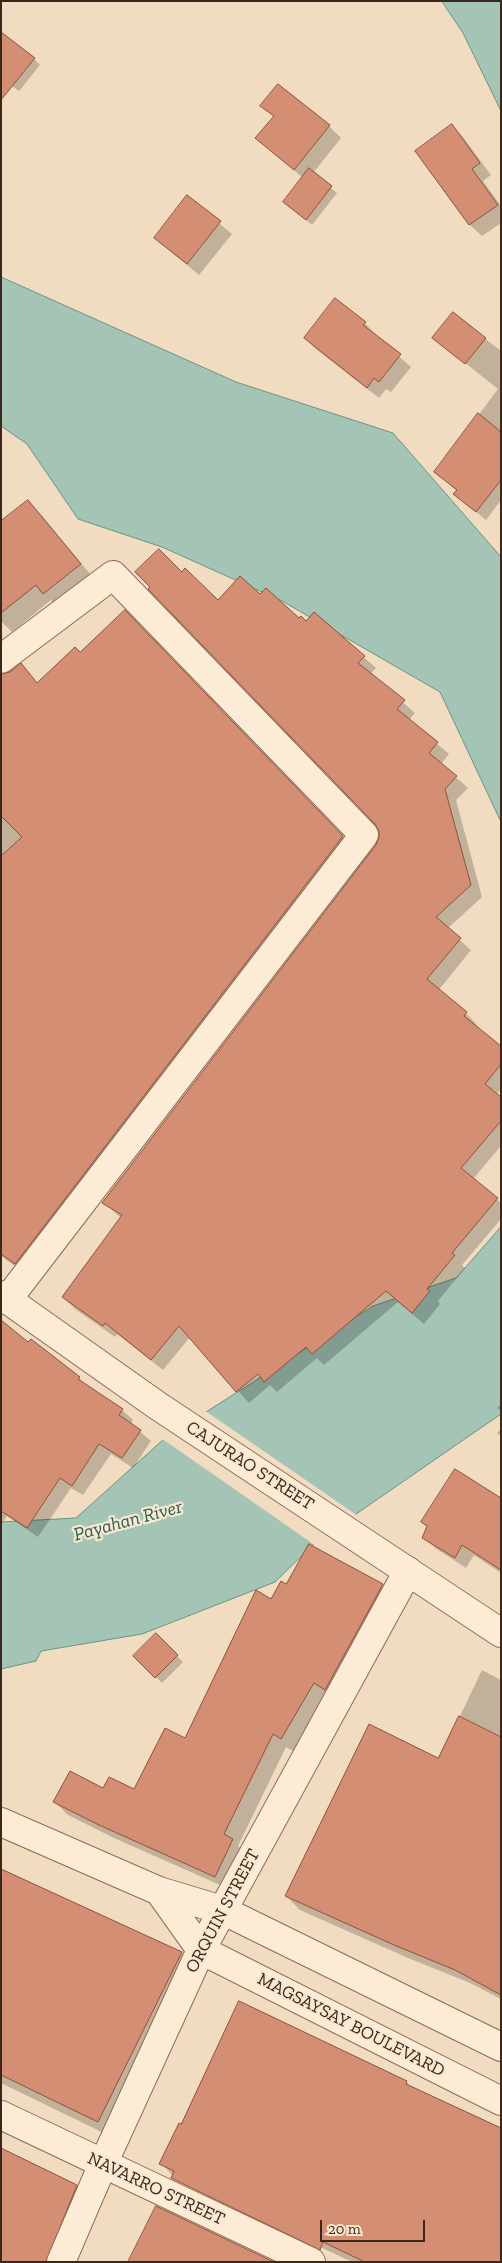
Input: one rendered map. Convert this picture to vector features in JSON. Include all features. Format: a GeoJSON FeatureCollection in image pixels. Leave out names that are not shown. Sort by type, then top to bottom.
{"type":"FeatureCollection","features":[{"type":"Feature","properties":{"kind":"street"},"geometry":{"type":"LineString","coordinates":[[1,659],[114,575],[364,835],[4,1297]]}},
{"type":"Feature","properties":{"kind":"street","name":"CAJURAO STREET"},"geometry":{"type":"LineString","coordinates":[[4,1297],[158,1406],[501,1634]]}},
{"type":"Feature","properties":{"kind":"street","name":"ORQUIN STREET"},"geometry":{"type":"LineString","coordinates":[[61,2262],[103,2164],[201,1950],[399,1565]]}},
{"type":"Feature","properties":{"kind":"street"},"geometry":{"type":"LineString","coordinates":[[1,1822],[159,1891],[222,1910],[501,2047]]}},
{"type":"Feature","properties":{"kind":"street"},"geometry":{"type":"LineString","coordinates":[[159,1891],[201,1950]]}},
{"type":"Feature","properties":{"kind":"street","name":"MAGSAYSAY BOULEVARD"},"geometry":{"type":"LineString","coordinates":[[201,1950],[501,2101]]}},
{"type":"Feature","properties":{"kind":"street","name":"NAVARRO STREET"},"geometry":{"type":"LineString","coordinates":[[1,2115],[311,2262]]}},
{"type":"Feature","properties":{"kind":"water"},"geometry":{"type":"Polygon","coordinates":[[[442,1],[501,1],[501,111],[463,33],[442,1]]]}},
{"type":"Feature","properties":{"kind":"water"},"geometry":{"type":"Polygon","coordinates":[[[1,277],[236,382],[393,433],[501,557],[501,822],[440,692],[282,601],[162,547],[78,519],[27,444],[1,426],[1,277]]]}},
{"type":"Feature","properties":{"kind":"water","name":"Payahan River"},"geometry":{"type":"Polygon","coordinates":[[[501,1227],[501,1414],[317,1541],[275,1582],[142,1634],[41,1651],[36,1661],[1,1669],[1,1522],[76,1518],[165,1438],[373,1306],[456,1278],[501,1227]]]}},
{"type":"Feature","properties":{"kind":"pier"},"geometry":{"type":"Polygon","coordinates":[[[204,1410],[358,1516],[316,1546],[161,1438],[204,1410]]]}},
{"type":"Feature","properties":{"kind":"building"},"geometry":{"type":"Polygon","coordinates":[[[1,32],[35,58],[1,100],[1,32]]]}},
{"type":"Feature","properties":{"kind":"building"},"geometry":{"type":"Polygon","coordinates":[[[278,84],[330,125],[294,170],[255,138],[274,116],[260,106],[278,84]]]}},
{"type":"Feature","properties":{"kind":"building"},"geometry":{"type":"Polygon","coordinates":[[[452,124],[480,163],[472,169],[498,205],[469,225],[415,151],[452,124]]]}},
{"type":"Feature","properties":{"kind":"building"},"geometry":{"type":"Polygon","coordinates":[[[309,168],[332,186],[306,220],[283,202],[309,168]]]}},
{"type":"Feature","properties":{"kind":"building"},"geometry":{"type":"Polygon","coordinates":[[[187,195],[221,221],[187,264],[154,238],[187,195]]]}},
{"type":"Feature","properties":{"kind":"building"},"geometry":{"type":"Polygon","coordinates":[[[335,298],[366,322],[363,325],[401,354],[379,382],[374,378],[367,388],[304,338],[335,298]]]}},
{"type":"Feature","properties":{"kind":"building"},"geometry":{"type":"Polygon","coordinates":[[[453,312],[486,338],[465,364],[432,338],[453,312]]]}},
{"type":"Feature","properties":{"kind":"building"},"geometry":{"type":"Polygon","coordinates":[[[478,413],[501,432],[501,480],[476,512],[453,494],[457,490],[434,472],[478,413]]]}},
{"type":"Feature","properties":{"kind":"building"},"geometry":{"type":"Polygon","coordinates":[[[28,500],[81,564],[43,594],[36,585],[1,613],[1,521],[28,500]]]}},
{"type":"Feature","properties":{"kind":"building"},"geometry":{"type":"Polygon","coordinates":[[[159,549],[182,572],[185,568],[218,600],[240,576],[260,594],[266,588],[299,618],[301,616],[306,621],[314,612],[365,656],[358,663],[405,700],[397,709],[438,742],[429,753],[457,776],[445,789],[471,885],[436,917],[461,938],[427,979],[467,1012],[464,1016],[501,1046],[501,1064],[485,1084],[501,1097],[501,1121],[461,1168],[498,1198],[452,1253],[455,1255],[427,1289],[430,1291],[412,1313],[386,1291],[312,1354],[306,1347],[264,1382],[258,1374],[236,1392],[179,1326],[151,1360],[105,1323],[103,1326],[62,1297],[122,1215],[102,1203],[376,845],[379,831],[375,824],[148,589],[150,587],[135,572],[159,549]]]}},
{"type":"Feature","properties":{"kind":"building"},"geometry":{"type":"Polygon","coordinates":[[[125,610],[343,836],[15,1264],[1,1254],[1,856],[22,837],[1,816],[1,674],[10,672],[21,663],[37,683],[75,647],[80,652],[125,610]]]}},
{"type":"Feature","properties":{"kind":"building"},"geometry":{"type":"Polygon","coordinates":[[[1,1320],[28,1342],[31,1339],[80,1377],[78,1379],[123,1409],[119,1415],[141,1430],[122,1458],[99,1444],[72,1486],[60,1478],[27,1528],[1,1511],[1,1320]]]}},
{"type":"Feature","properties":{"kind":"building"},"geometry":{"type":"Polygon","coordinates":[[[455,1469],[501,1498],[501,1570],[462,1545],[455,1558],[422,1538],[427,1526],[421,1522],[455,1469]]]}},
{"type":"Feature","properties":{"kind":"building"},"geometry":{"type":"Polygon","coordinates":[[[309,1544],[383,1584],[325,1690],[314,1683],[281,1739],[273,1734],[224,1834],[233,1839],[215,1877],[99,1825],[53,1802],[70,1771],[103,1788],[109,1777],[134,1789],[165,1728],[185,1738],[256,1590],[271,1599],[281,1581],[286,1584],[309,1544]]]}},
{"type":"Feature","properties":{"kind":"building"},"geometry":{"type":"Polygon","coordinates":[[[156,1633],[178,1655],[155,1678],[133,1656],[156,1633]]]}},
{"type":"Feature","properties":{"kind":"building"},"geometry":{"type":"Polygon","coordinates":[[[459,1716],[501,1737],[501,1995],[455,1970],[285,1896],[369,1724],[438,1758],[459,1716]]]}},
{"type":"Feature","properties":{"kind":"building"},"geometry":{"type":"Polygon","coordinates":[[[1,1869],[182,1952],[98,2122],[1,2075],[1,1869]]]}},
{"type":"Feature","properties":{"kind":"building"},"geometry":{"type":"Polygon","coordinates":[[[239,2001],[407,2081],[406,2084],[501,2128],[501,2262],[365,2262],[323,2242],[320,2250],[171,2178],[174,2171],[159,2164],[179,2123],[181,2124],[239,2001]]]}},
{"type":"Feature","properties":{"kind":"building"},"geometry":{"type":"Polygon","coordinates":[[[1,2148],[77,2185],[46,2262],[1,2262],[1,2148]]]}},
{"type":"Feature","properties":{"kind":"building"},"geometry":{"type":"Polygon","coordinates":[[[156,2206],[274,2262],[128,2262],[156,2206]]]}}]}
